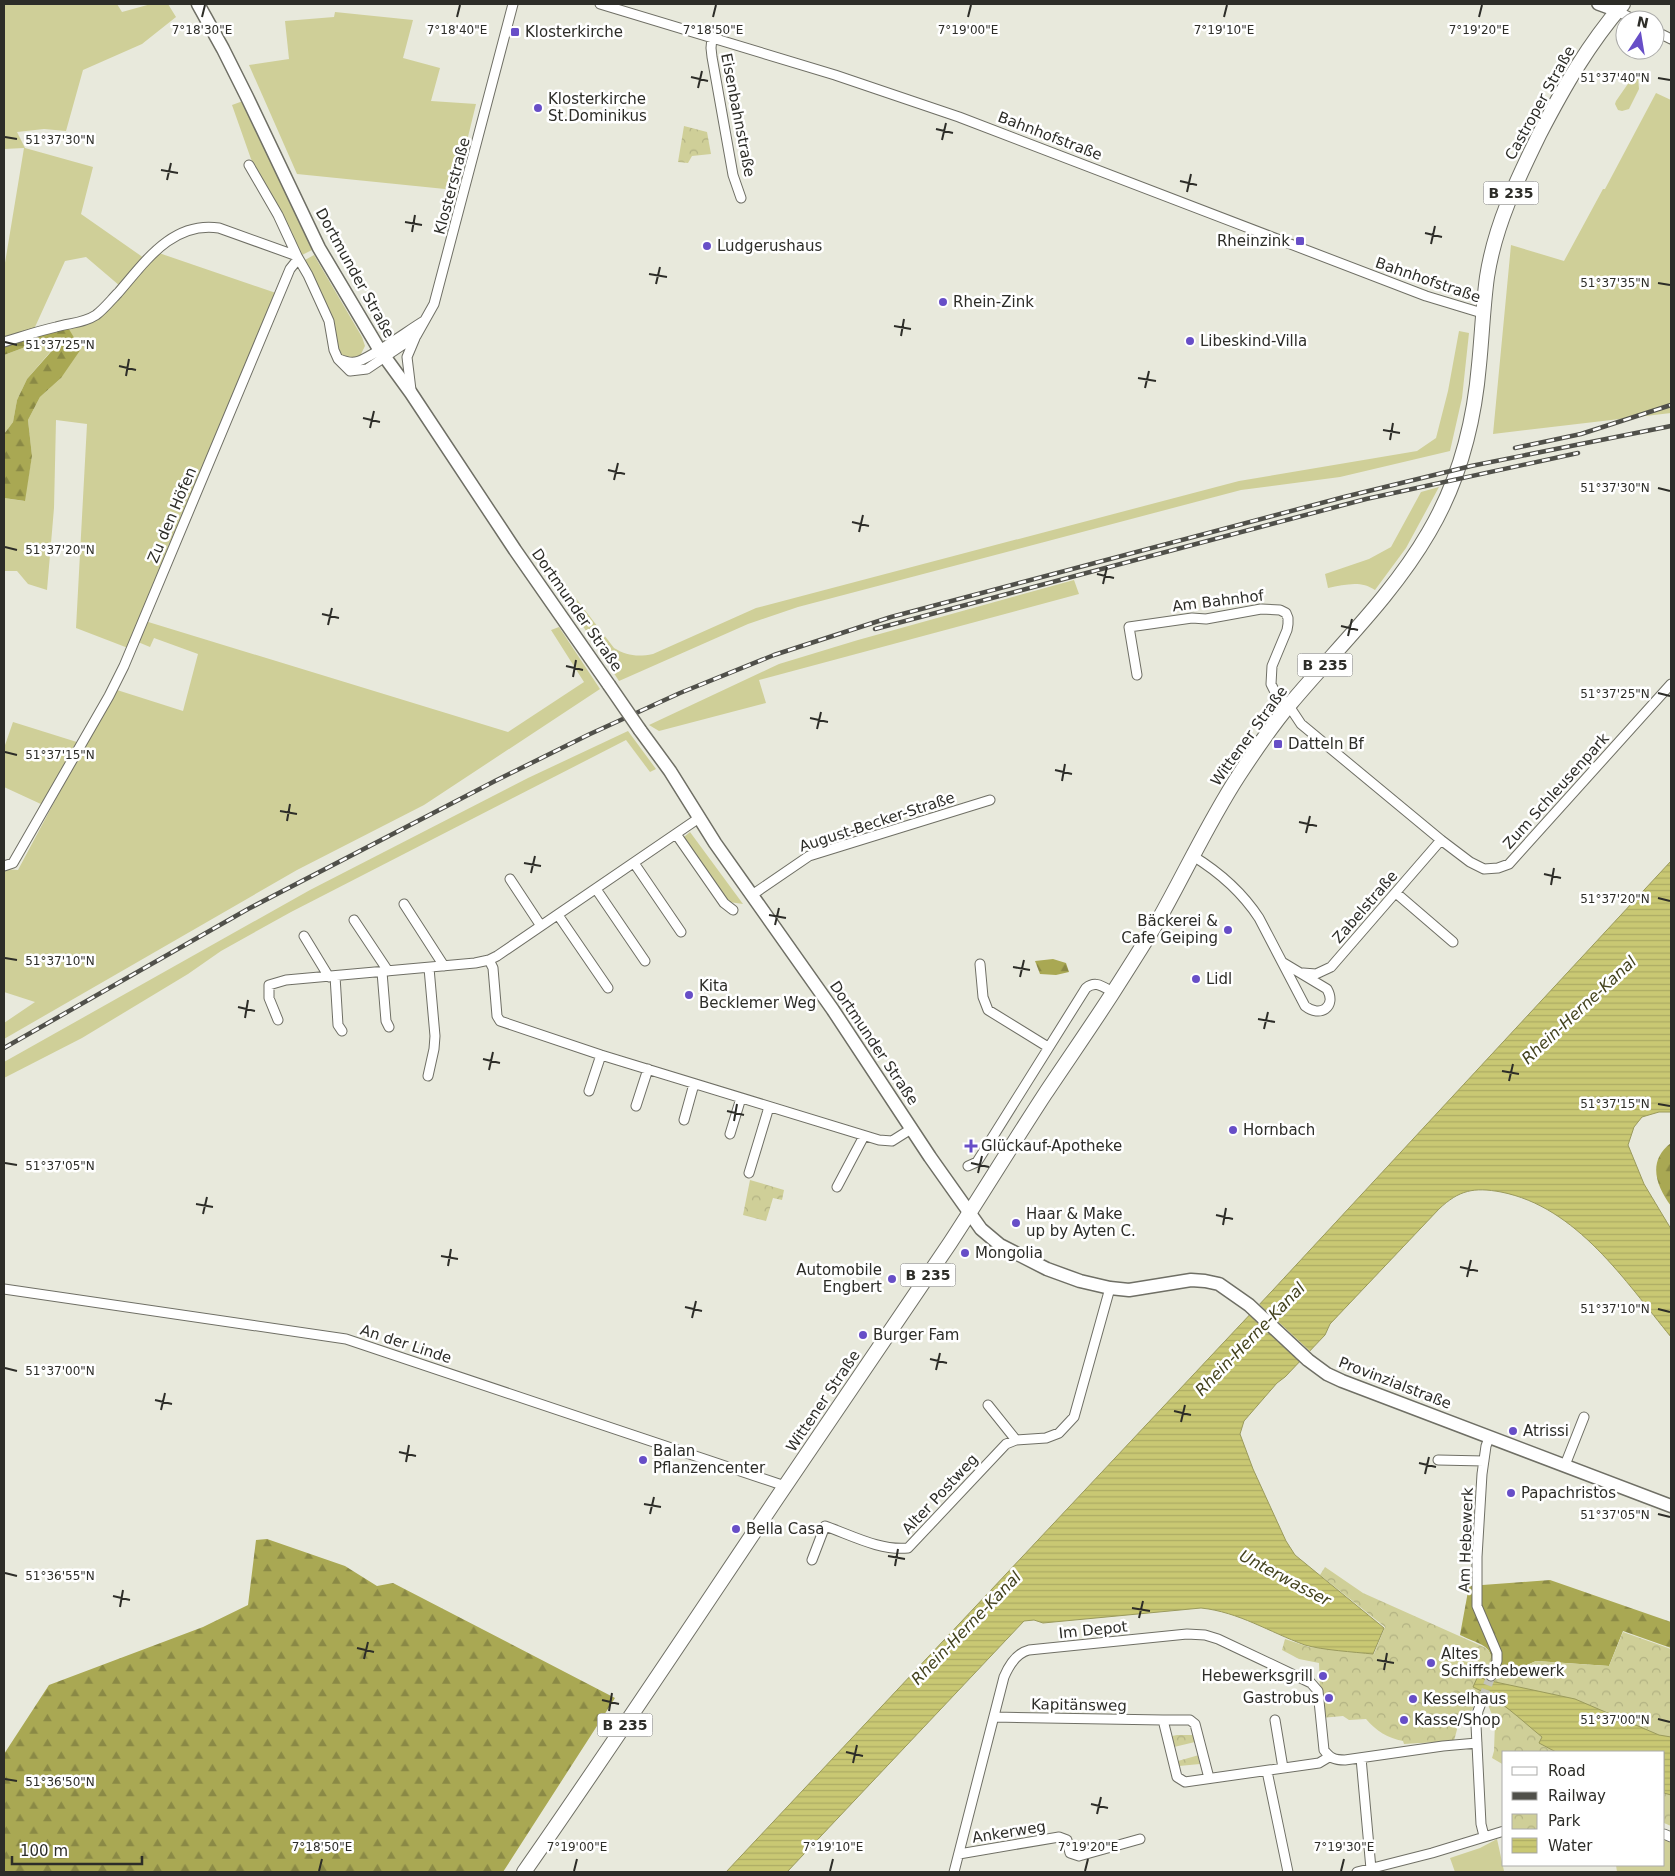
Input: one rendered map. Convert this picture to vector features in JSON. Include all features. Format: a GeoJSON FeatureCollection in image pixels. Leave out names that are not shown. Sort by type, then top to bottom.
{"type":"FeatureCollection","features":[{"type":"Feature","properties":{"kind":"main road","name":"Dortmunder Straße"},"geometry":{"type":"LineString","coordinates":[[198,4],[247,97],[319,248],[382,353],[411,393],[515,550],[670,771],[699,818],[833,1010],[956,1195],[969,1211]]}},
{"type":"Feature","properties":{"kind":"main road","name":"Castroper Straße"},"geometry":{"type":"LineString","coordinates":[[1482,313],[1496,235],[1515,186],[1567,82],[1595,38],[1620,7]]}},
{"type":"Feature","properties":{"kind":"main road","name":"Wittener Straße"},"geometry":{"type":"LineString","coordinates":[[524,1872],[594,1772],[949,1244],[1157,922],[1237,778],[1289,706],[1362,623],[1413,559],[1448,496],[1459,468],[1474,409],[1482,313]]}},
{"type":"Feature","properties":{"kind":"main road","name":"Provinzialstraße"},"geometry":{"type":"LineString","coordinates":[[969,1211],[981,1229],[1000,1245],[1047,1269],[1080,1281],[1129,1290],[1191,1280],[1205,1281],[1223,1287],[1249,1305],[1308,1360],[1327,1374],[1489,1438],[1671,1506]]}},
{"type":"Feature","properties":{"kind":"street","name":"Klosterstraße"},"geometry":{"type":"LineString","coordinates":[[411,393],[407,357],[416,336],[434,304],[513,4]]}},
{"type":"Feature","properties":{"kind":"street","name":"Bahnhofstraße"},"geometry":{"type":"LineString","coordinates":[[600,4],[620,7],[861,83],[966,120],[1426,296],[1482,313]]}},
{"type":"Feature","properties":{"kind":"street"},"geometry":{"type":"LineString","coordinates":[[1598,4],[1620,7]]}},
{"type":"Feature","properties":{"kind":"street","name":"Eisenbahnstraße"},"geometry":{"type":"LineString","coordinates":[[712,37],[710,48],[734,175],[741,198]]}},
{"type":"Feature","properties":{"kind":"street"},"geometry":{"type":"LineString","coordinates":[[249,166],[278,215],[297,257],[308,275],[329,321],[331,339],[338,359],[350,371],[367,369],[382,353],[424,321]]}},
{"type":"Feature","properties":{"kind":"street"},"geometry":{"type":"LineString","coordinates":[[4,342],[46,329],[83,321],[98,314],[154,252],[173,236],[188,229],[210,226],[219,228],[297,257]]}},
{"type":"Feature","properties":{"kind":"street","name":"Zu den Höfen"},"geometry":{"type":"LineString","coordinates":[[4,866],[13,864],[121,673],[290,269],[297,257]]}},
{"type":"Feature","properties":{"kind":"street"},"geometry":{"type":"LineString","coordinates":[[382,353],[416,336]]}},
{"type":"Feature","properties":{"kind":"street","name":"Am Bahnhof"},"geometry":{"type":"LineString","coordinates":[[1137,675],[1129,627],[1192,618],[1206,619],[1273,608],[1286,613],[1288,618],[1287,630],[1272,666],[1271,684],[1275,692],[1289,706]]}},
{"type":"Feature","properties":{"kind":"street","name":"Zum Schleusenpark"},"geometry":{"type":"LineString","coordinates":[[1289,706],[1301,724],[1440,840],[1470,862],[1484,869],[1498,868],[1509,864],[1671,684]]}},
{"type":"Feature","properties":{"kind":"street","name":"August-Becker-Straße"},"geometry":{"type":"LineString","coordinates":[[752,895],[809,856],[990,800]]}},
{"type":"Feature","properties":{"kind":"street"},"geometry":{"type":"LineString","coordinates":[[278,1020],[269,998],[269,985],[286,980],[429,968],[489,960],[699,818]]}},
{"type":"Feature","properties":{"kind":"street"},"geometry":{"type":"LineString","coordinates":[[676,834],[724,904],[733,910]]}},
{"type":"Feature","properties":{"kind":"street","name":"Zabelstraße"},"geometry":{"type":"LineString","coordinates":[[1300,973],[1316,974],[1331,967],[1440,840]]}},
{"type":"Feature","properties":{"kind":"street"},"geometry":{"type":"LineString","coordinates":[[1193,856],[1210,866],[1250,904],[1305,1006],[1311,1011],[1320,1012],[1326,1008],[1330,1002],[1330,994],[1327,989],[1282,962]]}},
{"type":"Feature","properties":{"kind":"street"},"geometry":{"type":"LineString","coordinates":[[634,863],[681,932]]}},
{"type":"Feature","properties":{"kind":"street"},"geometry":{"type":"LineString","coordinates":[[510,879],[541,926]]}},
{"type":"Feature","properties":{"kind":"street"},"geometry":{"type":"LineString","coordinates":[[596,889],[645,961]]}},
{"type":"Feature","properties":{"kind":"street"},"geometry":{"type":"LineString","coordinates":[[1396,893],[1453,942]]}},
{"type":"Feature","properties":{"kind":"street"},"geometry":{"type":"LineString","coordinates":[[404,904],[444,966]]}},
{"type":"Feature","properties":{"kind":"street"},"geometry":{"type":"LineString","coordinates":[[558,915],[608,988]]}},
{"type":"Feature","properties":{"kind":"street"},"geometry":{"type":"LineString","coordinates":[[354,920],[385,972],[386,1021],[389,1028]]}},
{"type":"Feature","properties":{"kind":"street"},"geometry":{"type":"LineString","coordinates":[[304,936],[332,977],[338,1025],[342,1031]]}},
{"type":"Feature","properties":{"kind":"street"},"geometry":{"type":"LineString","coordinates":[[489,960],[493,968],[497,1016],[500,1022],[694,1084],[879,1140],[892,1141],[911,1129]]}},
{"type":"Feature","properties":{"kind":"street"},"geometry":{"type":"LineString","coordinates":[[980,964],[984,997],[988,1010],[1048,1047]]}},
{"type":"Feature","properties":{"kind":"street"},"geometry":{"type":"LineString","coordinates":[[428,1076],[435,1036],[429,968]]}},
{"type":"Feature","properties":{"kind":"street"},"geometry":{"type":"LineString","coordinates":[[968,1166],[977,1162],[1086,988],[1091,984],[1098,984],[1113,992]]}},
{"type":"Feature","properties":{"kind":"street"},"geometry":{"type":"LineString","coordinates":[[589,1092],[601,1055]]}},
{"type":"Feature","properties":{"kind":"street"},"geometry":{"type":"LineString","coordinates":[[636,1106],[648,1069]]}},
{"type":"Feature","properties":{"kind":"street"},"geometry":{"type":"LineString","coordinates":[[684,1120],[694,1084]]}},
{"type":"Feature","properties":{"kind":"street"},"geometry":{"type":"LineString","coordinates":[[730,1134],[741,1098]]}},
{"type":"Feature","properties":{"kind":"street"},"geometry":{"type":"LineString","coordinates":[[749,1173],[769,1107]]}},
{"type":"Feature","properties":{"kind":"street"},"geometry":{"type":"LineString","coordinates":[[837,1187],[864,1136]]}},
{"type":"Feature","properties":{"kind":"street"},"geometry":{"type":"LineString","coordinates":[[988,1405],[1016,1440],[1046,1438],[1059,1433],[1074,1417],[1110,1288]]}},
{"type":"Feature","properties":{"kind":"street","name":"An der Linde"},"geometry":{"type":"LineString","coordinates":[[4,1289],[346,1339],[785,1486]]}},
{"type":"Feature","properties":{"kind":"street"},"geometry":{"type":"LineString","coordinates":[[1565,1465],[1584,1417]]}},
{"type":"Feature","properties":{"kind":"street","name":"Am Hebewerk"},"geometry":{"type":"LineString","coordinates":[[1489,1438],[1484,1461],[1477,1557],[1477,1606],[1496,1653],[1497,1662],[1491,1676]]}},
{"type":"Feature","properties":{"kind":"street","name":"Alter Postweg"},"geometry":{"type":"LineString","coordinates":[[812,1560],[826,1526],[884,1547],[896,1550],[908,1548],[1006,1444],[1016,1440]]}},
{"type":"Feature","properties":{"kind":"street"},"geometry":{"type":"LineString","coordinates":[[1438,1460],[1484,1461]]}},
{"type":"Feature","properties":{"kind":"street","name":"Im Depot"},"geometry":{"type":"LineString","coordinates":[[954,1872],[1008,1668],[1023,1651],[1201,1634],[1218,1639],[1311,1683],[1318,1691],[1322,1741],[1324,1750],[1329,1757]]}},
{"type":"Feature","properties":{"kind":"street"},"geometry":{"type":"LineString","coordinates":[[1483,1698],[1476,1718],[1481,1824],[1484,1836]]}},
{"type":"Feature","properties":{"kind":"street","name":"Kapitänsweg"},"geometry":{"type":"LineString","coordinates":[[994,1717],[1190,1720],[1195,1724],[1209,1778]]}},
{"type":"Feature","properties":{"kind":"street"},"geometry":{"type":"LineString","coordinates":[[1163,1720],[1177,1777],[1186,1782],[1319,1763],[1329,1757],[1338,1760],[1361,1758],[1478,1742]]}},
{"type":"Feature","properties":{"kind":"street"},"geometry":{"type":"LineString","coordinates":[[1275,1720],[1283,1768]]}},
{"type":"Feature","properties":{"kind":"street"},"geometry":{"type":"LineString","coordinates":[[1361,1758],[1371,1868]]}},
{"type":"Feature","properties":{"kind":"street"},"geometry":{"type":"LineString","coordinates":[[1268,1776],[1288,1872]]}},
{"type":"Feature","properties":{"kind":"street"},"geometry":{"type":"LineString","coordinates":[[1357,1872],[1432,1853],[1502,1832]]}},
{"type":"Feature","properties":{"kind":"street","name":"Ankerweg"},"geometry":{"type":"LineString","coordinates":[[960,1854],[1059,1837],[1067,1840],[1070,1853],[1078,1856],[1140,1839]]}},
{"type":"Feature","properties":{"kind":"green space"},"geometry":{"type":"Polygon","coordinates":[[[4,4],[117,4],[122,12],[151,4],[168,4],[176,17],[142,44],[83,70],[66,131],[44,129],[17,132],[25,148],[93,167],[81,214],[144,258],[120,286],[86,257],[65,261],[35,327],[4,337],[4,269],[24,148],[4,149],[4,4]]]}},
{"type":"Feature","properties":{"kind":"green space"},"geometry":{"type":"Polygon","coordinates":[[[335,12],[413,20],[403,58],[440,68],[431,101],[476,104],[455,190],[297,174],[249,65],[289,59],[285,21],[334,17],[335,12]]]}},
{"type":"Feature","properties":{"kind":"green space"},"geometry":{"type":"Polygon","coordinates":[[[1634,75],[1638,77],[1639,89],[1629,109],[1618,110],[1615,104],[1616,101],[1634,75]]]}},
{"type":"Feature","properties":{"kind":"green space"},"geometry":{"type":"Polygon","coordinates":[[[1656,93],[1671,100],[1671,413],[1493,434],[1511,245],[1564,261],[1656,93]]]}},
{"type":"Feature","properties":{"kind":"green space"},"geometry":{"type":"Polygon","coordinates":[[[243,101],[312,250],[302,255],[251,159],[232,105],[243,101]]]}},
{"type":"Feature","properties":{"kind":"green space"},"geometry":{"type":"Polygon","coordinates":[[[684,126],[707,132],[711,154],[692,156],[688,163],[678,162],[684,126]]]}},
{"type":"Feature","properties":{"kind":"green space"},"geometry":{"type":"Polygon","coordinates":[[[156,252],[276,293],[128,648],[76,628],[87,424],[56,420],[54,508],[47,590],[28,584],[17,571],[4,571],[4,498],[24,501],[32,456],[28,420],[40,397],[61,378],[67,326],[83,323],[156,252]]]}},
{"type":"Feature","properties":{"kind":"green space"},"geometry":{"type":"Polygon","coordinates":[[[314,255],[362,337],[365,346],[360,356],[352,359],[344,357],[340,353],[329,310],[305,260],[314,255]]]}},
{"type":"Feature","properties":{"kind":"green space"},"geometry":{"type":"Polygon","coordinates":[[[67,326],[81,349],[61,378],[40,397],[28,420],[32,456],[25,501],[4,498],[4,434],[13,422],[17,400],[27,379],[57,345],[39,342],[4,355],[4,337],[35,327],[37,333],[67,326]]]}},
{"type":"Feature","properties":{"kind":"green space"},"geometry":{"type":"Polygon","coordinates":[[[1459,331],[1469,333],[1462,398],[1450,451],[1340,477],[1241,490],[798,607],[748,624],[619,681],[550,576],[555,571],[614,648],[637,656],[648,655],[756,608],[1239,481],[1417,451],[1436,438],[1448,391],[1459,331]]]}},
{"type":"Feature","properties":{"kind":"green space"},"geometry":{"type":"Polygon","coordinates":[[[39,342],[57,344],[27,379],[17,400],[13,422],[4,434],[4,355],[39,342]]]}},
{"type":"Feature","properties":{"kind":"green space"},"geometry":{"type":"Polygon","coordinates":[[[1439,487],[1406,548],[1375,590],[1358,584],[1328,588],[1325,574],[1369,559],[1391,547],[1421,492],[1439,487]]]}},
{"type":"Feature","properties":{"kind":"green space"},"geometry":{"type":"Polygon","coordinates":[[[1074,580],[1079,594],[759,680],[766,703],[659,731],[649,725],[779,664],[1074,580]]]}},
{"type":"Feature","properties":{"kind":"green space"},"geometry":{"type":"Polygon","coordinates":[[[145,621],[508,732],[584,682],[551,630],[559,627],[600,689],[424,805],[297,870],[4,1039],[4,1023],[35,1002],[4,992],[4,869],[18,870],[90,735],[117,690],[183,711],[198,654],[154,638],[150,647],[138,642],[145,621]]]}},
{"type":"Feature","properties":{"kind":"green space"},"geometry":{"type":"Polygon","coordinates":[[[13,722],[80,743],[43,805],[4,787],[4,748],[13,722]]]}},
{"type":"Feature","properties":{"kind":"green space"},"geometry":{"type":"Polygon","coordinates":[[[628,731],[656,769],[650,772],[626,740],[291,912],[221,951],[188,974],[82,1038],[4,1078],[4,1062],[310,890],[528,778],[628,731]]]}},
{"type":"Feature","properties":{"kind":"green space"},"geometry":{"type":"Polygon","coordinates":[[[690,832],[743,904],[729,902],[684,837],[690,832]]]}},
{"type":"Feature","properties":{"kind":"green space"},"geometry":{"type":"Polygon","coordinates":[[[1053,959],[1066,963],[1069,972],[1056,975],[1040,974],[1035,961],[1053,959]]]}},
{"type":"Feature","properties":{"kind":"green space"},"geometry":{"type":"Polygon","coordinates":[[[1671,1143],[1671,1206],[1658,1182],[1656,1166],[1663,1150],[1671,1143]]]}},
{"type":"Feature","properties":{"kind":"green space"},"geometry":{"type":"Polygon","coordinates":[[[750,1180],[784,1190],[782,1200],[773,1198],[766,1221],[743,1215],[750,1180]]]}},
{"type":"Feature","properties":{"kind":"green space"},"geometry":{"type":"Polygon","coordinates":[[[267,1539],[345,1566],[377,1586],[393,1583],[615,1698],[503,1872],[4,1872],[4,1754],[49,1685],[203,1627],[248,1605],[256,1540],[267,1539]]]}},
{"type":"Feature","properties":{"kind":"green space"},"geometry":{"type":"Polygon","coordinates":[[[1325,1567],[1363,1593],[1486,1648],[1491,1654],[1491,1663],[1487,1674],[1497,1679],[1536,1661],[1609,1666],[1623,1632],[1671,1649],[1671,1826],[1665,1823],[1665,1751],[1502,1751],[1502,1764],[1492,1758],[1495,1722],[1486,1700],[1480,1697],[1471,1711],[1461,1714],[1454,1741],[1404,1744],[1403,1741],[1387,1736],[1366,1719],[1349,1720],[1343,1716],[1321,1718],[1319,1663],[1299,1659],[1282,1650],[1285,1639],[1309,1647],[1374,1654],[1385,1627],[1320,1575],[1325,1567]]]}},
{"type":"Feature","properties":{"kind":"green space"},"geometry":{"type":"Polygon","coordinates":[[[1550,1580],[1671,1622],[1671,1648],[1623,1631],[1609,1666],[1536,1661],[1497,1678],[1487,1674],[1491,1658],[1490,1652],[1482,1645],[1460,1635],[1469,1586],[1550,1580]]]}},
{"type":"Feature","properties":{"kind":"green space"},"geometry":{"type":"Polygon","coordinates":[[[1193,1735],[1195,1742],[1174,1747],[1172,1736],[1193,1735]]]}},
{"type":"Feature","properties":{"kind":"green space"},"geometry":{"type":"Polygon","coordinates":[[[1199,1755],[1200,1764],[1179,1766],[1178,1761],[1199,1755]]]}},
{"type":"Feature","properties":{"kind":"green space"},"geometry":{"type":"Polygon","coordinates":[[[1497,1839],[1502,1866],[1504,1871],[1510,1872],[1455,1872],[1450,1858],[1480,1848],[1497,1839]]]}},
{"type":"Feature","properties":{"kind":"green space"},"geometry":{"type":"Polygon","coordinates":[[[1665,1839],[1671,1842],[1671,1872],[1617,1872],[1616,1866],[1665,1866],[1665,1839]]]}},
{"type":"Feature","properties":{"kind":"water"},"geometry":{"type":"Polygon","coordinates":[[[1671,861],[1671,1112],[1659,1112],[1642,1117],[1634,1127],[1628,1145],[1644,1184],[1671,1229],[1671,1337],[1617,1270],[1576,1230],[1553,1213],[1528,1200],[1501,1192],[1475,1190],[1460,1194],[1439,1209],[1330,1324],[1325,1335],[1277,1383],[1244,1421],[1240,1434],[1253,1469],[1286,1541],[1295,1555],[1384,1628],[1373,1654],[1312,1647],[1241,1618],[1201,1608],[1043,1623],[1034,1620],[1024,1621],[787,1872],[726,1872],[1272,1291],[1671,861]]]}},
{"type":"Feature","properties":{"kind":"water"},"geometry":{"type":"Polygon","coordinates":[[[1478,1676],[1486,1680],[1575,1699],[1659,1735],[1671,1737],[1671,1795],[1665,1793],[1665,1751],[1554,1751],[1539,1743],[1542,1737],[1509,1710],[1492,1697],[1473,1687],[1478,1676]]]}},
{"type":"Feature","properties":{"kind":"pier"},"geometry":{"type":"Polygon","coordinates":[[[1258,1303],[1311,1352],[1301,1363],[1247,1313],[1258,1303]]]}},
{"type":"Feature","properties":{"kind":"tunnel"},"geometry":{"type":"LineString","coordinates":[[1483,1698],[1491,1676]]}},
{"type":"Feature","properties":{"kind":"railway"},"geometry":{"type":"LineString","coordinates":[[1515,448],[1581,434],[1671,405]]}},
{"type":"Feature","properties":{"kind":"railway"},"geometry":{"type":"LineString","coordinates":[[4,1048],[248,909],[495,781],[590,734],[680,693],[774,655],[891,617],[1344,497],[1471,466],[1671,426]]}},
{"type":"Feature","properties":{"kind":"railway"},"geometry":{"type":"LineString","coordinates":[[875,629],[1366,499],[1578,453]]}},
{"type":"Feature","properties":{"kind":"place","name":"Klosterkirche"},"geometry":{"type":"Point","coordinates":[515,32]}},
{"type":"Feature","properties":{"kind":"place","name":"Klosterkirche St.Dominikus"},"geometry":{"type":"Point","coordinates":[538,108]}},
{"type":"Feature","properties":{"kind":"place","name":"Rheinzink"},"geometry":{"type":"Point","coordinates":[1300,241]}},
{"type":"Feature","properties":{"kind":"place","name":"Ludgerushaus"},"geometry":{"type":"Point","coordinates":[707,246]}},
{"type":"Feature","properties":{"kind":"place","name":"Rhein-Zink"},"geometry":{"type":"Point","coordinates":[943,302]}},
{"type":"Feature","properties":{"kind":"place","name":"Libeskind-Villa"},"geometry":{"type":"Point","coordinates":[1190,341]}},
{"type":"Feature","properties":{"kind":"place","name":"Datteln Bf"},"geometry":{"type":"Point","coordinates":[1278,744]}},
{"type":"Feature","properties":{"kind":"place","name":"Bäckerei & Cafe Geiping"},"geometry":{"type":"Point","coordinates":[1228,930]}},
{"type":"Feature","properties":{"kind":"place","name":"Lidl"},"geometry":{"type":"Point","coordinates":[1196,979]}},
{"type":"Feature","properties":{"kind":"place","name":"Kita Becklemer Weg"},"geometry":{"type":"Point","coordinates":[689,995]}},
{"type":"Feature","properties":{"kind":"place","name":"Hornbach"},"geometry":{"type":"Point","coordinates":[1233,1130]}},
{"type":"Feature","properties":{"kind":"place","name":"Glückauf-Apotheke"},"geometry":{"type":"Point","coordinates":[971,1146]}},
{"type":"Feature","properties":{"kind":"place","name":"Haar & Make up by Ayten C."},"geometry":{"type":"Point","coordinates":[1016,1223]}},
{"type":"Feature","properties":{"kind":"place","name":"Mongolia"},"geometry":{"type":"Point","coordinates":[965,1253]}},
{"type":"Feature","properties":{"kind":"place","name":"Automobile Engbert"},"geometry":{"type":"Point","coordinates":[892,1279]}},
{"type":"Feature","properties":{"kind":"place","name":"Burger Fam"},"geometry":{"type":"Point","coordinates":[863,1335]}},
{"type":"Feature","properties":{"kind":"place","name":"Atrissi"},"geometry":{"type":"Point","coordinates":[1513,1431]}},
{"type":"Feature","properties":{"kind":"place","name":"Balan Pflanzencenter"},"geometry":{"type":"Point","coordinates":[643,1460]}},
{"type":"Feature","properties":{"kind":"place","name":"Papachristos"},"geometry":{"type":"Point","coordinates":[1511,1493]}},
{"type":"Feature","properties":{"kind":"place","name":"Bella Casa"},"geometry":{"type":"Point","coordinates":[736,1529]}},
{"type":"Feature","properties":{"kind":"place","name":"Altes Schiffshebewerk"},"geometry":{"type":"Point","coordinates":[1431,1663]}},
{"type":"Feature","properties":{"kind":"place","name":"Hebewerksgrill"},"geometry":{"type":"Point","coordinates":[1323,1676]}},
{"type":"Feature","properties":{"kind":"place","name":"Gastrobus"},"geometry":{"type":"Point","coordinates":[1329,1698]}},
{"type":"Feature","properties":{"kind":"place","name":"Kesselhaus"},"geometry":{"type":"Point","coordinates":[1413,1699]}},
{"type":"Feature","properties":{"kind":"place","name":"Kasse/Shop"},"geometry":{"type":"Point","coordinates":[1404,1720]}},
{"type":"Feature","properties":{"kind":"water label","name":"Rhein-Herne-Kanal"},"geometry":{"type":"Point","coordinates":[1579,1010]}},
{"type":"Feature","properties":{"kind":"water label","name":"Rhein-Herne-Kanal"},"geometry":{"type":"Point","coordinates":[1250,1339]}},
{"type":"Feature","properties":{"kind":"water label","name":"Unterwasser"},"geometry":{"type":"Point","coordinates":[1285,1578]}},
{"type":"Feature","properties":{"kind":"water label","name":"Rhein-Herne-Kanal"},"geometry":{"type":"Point","coordinates":[966,1628]}}]}
